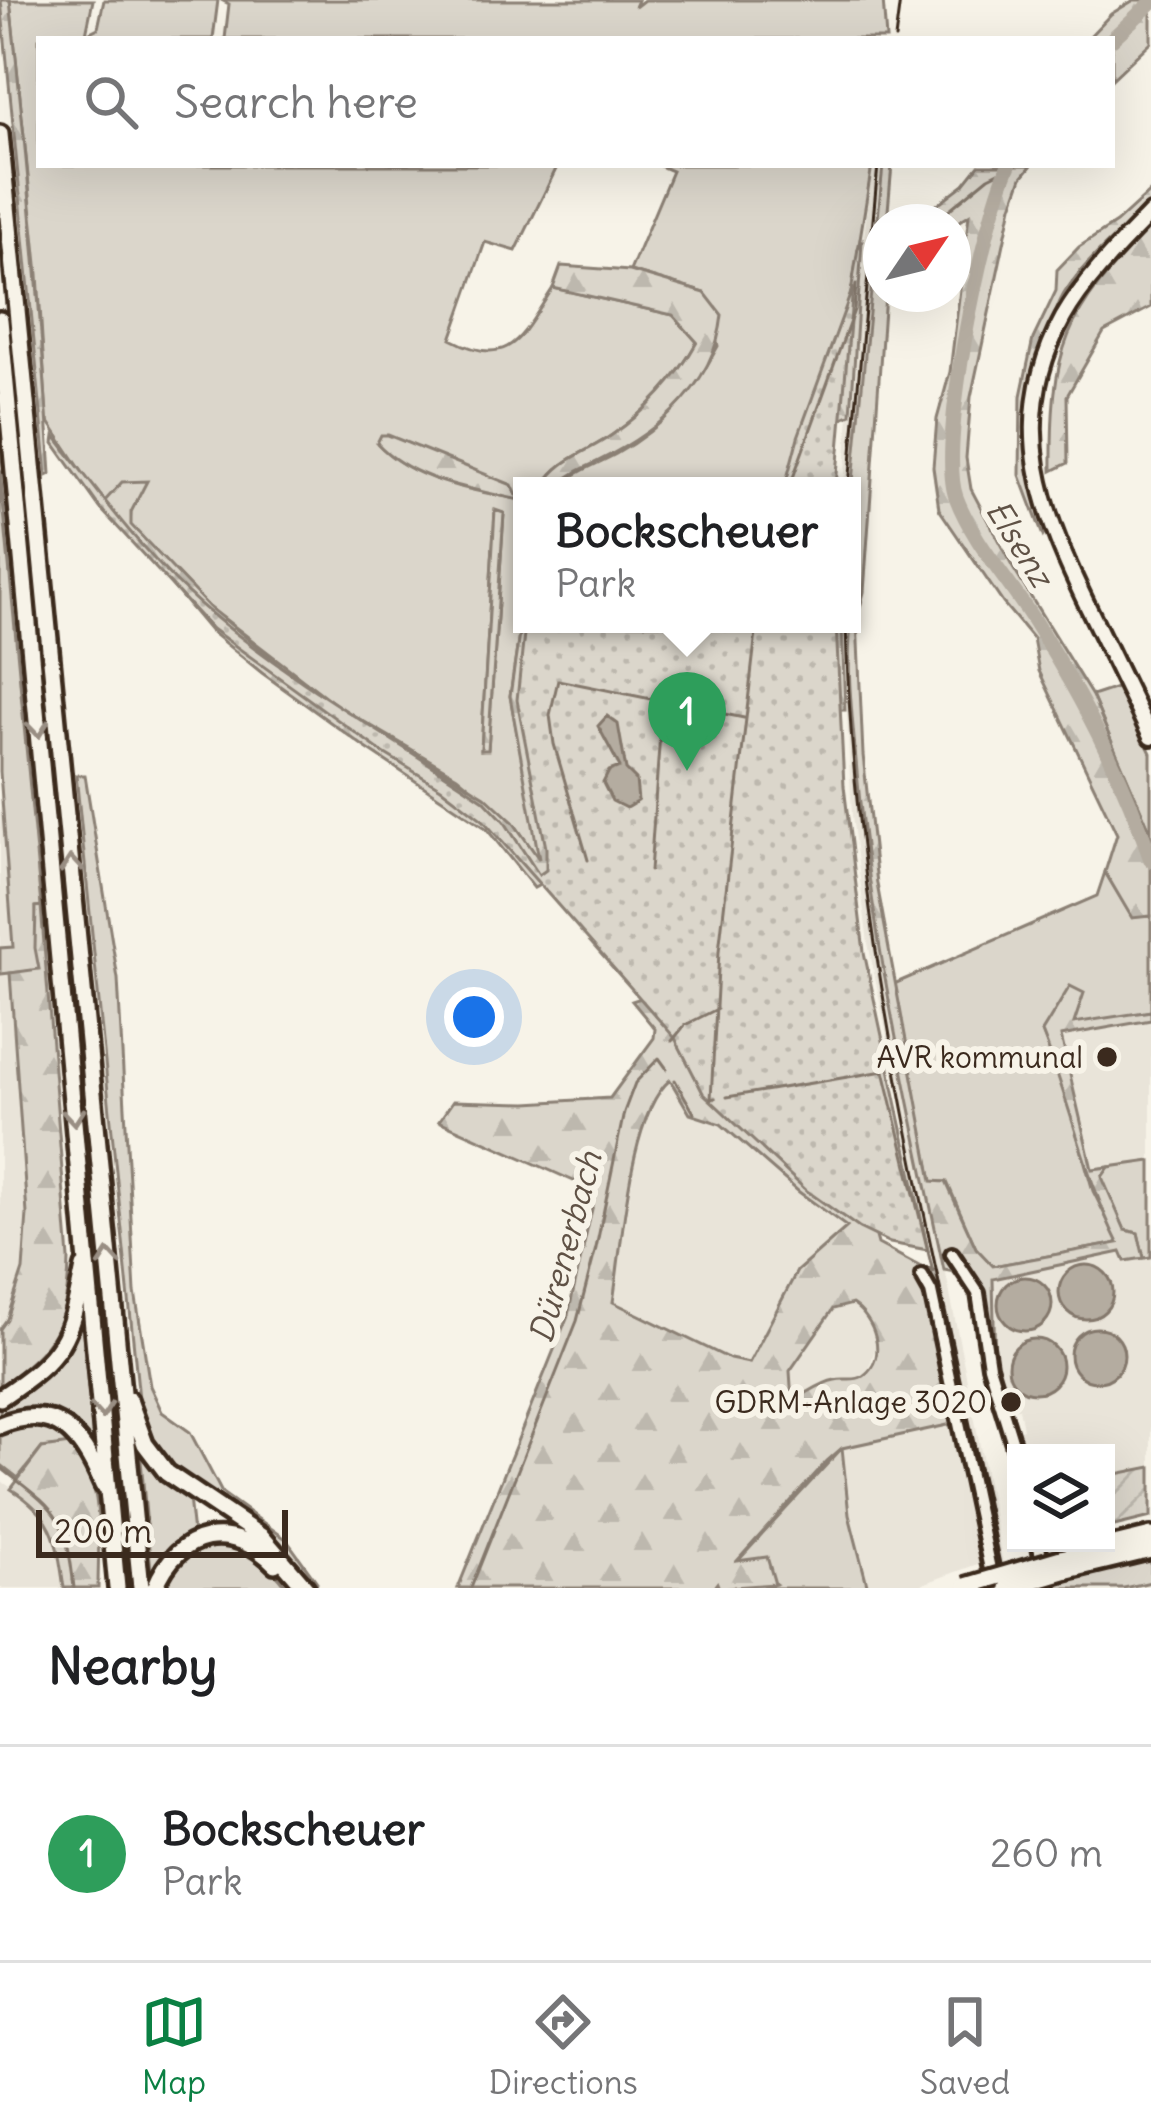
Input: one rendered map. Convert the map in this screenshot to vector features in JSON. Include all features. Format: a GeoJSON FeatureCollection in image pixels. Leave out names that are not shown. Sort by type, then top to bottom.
{"type":"FeatureCollection","features":[{"type":"Feature","properties":{"kind":"highway"},"geometry":{"type":"LineString","coordinates":[[0,134],[141,1588]]}},
{"type":"Feature","properties":{"kind":"highway"},"geometry":{"type":"LineString","coordinates":[[0,320],[117,1588]]}},
{"type":"Feature","properties":{"kind":"highway"},"geometry":{"type":"LineString","coordinates":[[0,1398],[46,1366],[65,1340],[87,1252]]}},
{"type":"Feature","properties":{"kind":"highway"},"geometry":{"type":"LineString","coordinates":[[121,1375],[146,1444],[166,1473],[262,1537],[306,1588]]}},
{"type":"Feature","properties":{"kind":"highway"},"geometry":{"type":"LineString","coordinates":[[0,1425],[32,1417],[63,1425],[90,1455],[110,1504]]}},
{"type":"Feature","properties":{"kind":"highway"},"geometry":{"type":"LineString","coordinates":[[155,1588],[173,1557],[197,1540],[226,1536],[257,1548],[294,1588]]}},
{"type":"Feature","properties":{"kind":"highway"},"geometry":{"type":"LineString","coordinates":[[1007,1588],[1151,1536]]}},
{"type":"Feature","properties":{"kind":"highway"},"geometry":{"type":"LineString","coordinates":[[963,1587],[1151,1550]]}},
{"type":"Feature","properties":{"kind":"main road"},"geometry":{"type":"LineString","coordinates":[[1151,213],[1113,252],[1064,317],[1048,355],[1032,434],[1045,510],[1069,571],[1151,737]]}},
{"type":"Feature","properties":{"kind":"street"},"geometry":{"type":"LineString","coordinates":[[952,1254],[978,1293],[988,1366],[1013,1444]]}},
{"type":"Feature","properties":{"kind":"street"},"geometry":{"type":"LineString","coordinates":[[922,1276],[931,1292],[994,1588]]}},
{"type":"Feature","properties":{"kind":"street"},"geometry":{"type":"LineString","coordinates":[[1040,1552],[1048,1588]]}},
{"type":"Feature","properties":{"kind":"shaded area"},"geometry":{"type":"Polygon","coordinates":[[[872,168],[883,168],[879,204],[868,204],[872,168]]]}},
{"type":"Feature","properties":{"kind":"shaded area"},"geometry":{"type":"Polygon","coordinates":[[[863,248],[863,312],[869,312],[853,477],[845,477],[863,248]]]}},
{"type":"Feature","properties":{"kind":"shaded area"},"geometry":{"type":"Polygon","coordinates":[[[842,633],[851,633],[854,734],[871,894],[1008,1588],[1001,1588],[994,1558],[912,1588],[868,1588],[849,1515],[842,1448],[965,1420],[868,943],[852,815],[842,633]]]}},
{"type":"Feature","properties":{"kind":"shaded area"},"geometry":{"type":"Polygon","coordinates":[[[607,716],[618,724],[626,770],[636,780],[638,801],[626,808],[612,801],[603,783],[609,771],[620,767],[598,726],[607,716]]]}},
{"type":"Feature","properties":{"kind":"shaded area"},"geometry":{"type":"Polygon","coordinates":[[[0,772],[13,947],[0,948],[0,772]]]}},
{"type":"Feature","properties":{"kind":"shaded area"},"geometry":{"type":"Polygon","coordinates":[[[10,973],[27,1214],[23,1270],[0,1329],[0,974],[10,973]]]}},
{"type":"Feature","properties":{"kind":"shaded area"},"geometry":{"type":"Polygon","coordinates":[[[1151,1020],[1151,1161],[1092,1169],[1061,1035],[1151,1020]]]}},
{"type":"Feature","properties":{"kind":"shaded area"},"geometry":{"type":"Polygon","coordinates":[[[671,1080],[690,1114],[721,1124],[847,1228],[797,1271],[749,1364],[613,1302],[640,1128],[654,1098],[671,1080]]]}},
{"type":"Feature","properties":{"kind":"shaded area"},"geometry":{"type":"Polygon","coordinates":[[[1122,1251],[1125,1261],[1151,1257],[1151,1467],[1115,1474],[1115,1444],[1020,1444],[1019,1408],[1009,1409],[995,1364],[993,1279],[1122,1251]]]}},
{"type":"Feature","properties":{"kind":"shaded area"},"geometry":{"type":"Polygon","coordinates":[[[1086,1265],[1105,1273],[1113,1292],[1105,1311],[1086,1319],[1067,1311],[1059,1292],[1067,1273],[1086,1265]]]}},
{"type":"Feature","properties":{"kind":"shaded area"},"geometry":{"type":"Polygon","coordinates":[[[1025,1277],[1044,1285],[1052,1304],[1044,1323],[1025,1331],[1006,1323],[998,1304],[1006,1285],[1025,1277]]]}},
{"type":"Feature","properties":{"kind":"shaded area"},"geometry":{"type":"Polygon","coordinates":[[[852,1304],[873,1327],[877,1344],[867,1373],[857,1379],[835,1380],[792,1401],[790,1371],[833,1309],[852,1304]]]}},
{"type":"Feature","properties":{"kind":"shaded area"},"geometry":{"type":"Polygon","coordinates":[[[1097,1328],[1116,1336],[1124,1355],[1116,1374],[1097,1382],[1078,1374],[1070,1355],[1078,1336],[1097,1328]]]}},
{"type":"Feature","properties":{"kind":"shaded area"},"geometry":{"type":"Polygon","coordinates":[[[1035,1339],[1054,1347],[1062,1366],[1054,1385],[1035,1393],[1016,1385],[1008,1366],[1016,1347],[1035,1339]]]}},
{"type":"Feature","properties":{"kind":"shaded area"},"geometry":{"type":"Polygon","coordinates":[[[0,1480],[36,1505],[52,1526],[64,1588],[0,1588],[0,1480]]]}},
{"type":"Feature","properties":{"kind":"green space"},"geometry":{"type":"Polygon","coordinates":[[[1,0],[10,0],[22,118],[47,415],[51,474],[47,476],[1,0]]]}},
{"type":"Feature","properties":{"kind":"green space"},"geometry":{"type":"Polygon","coordinates":[[[10,0],[93,0],[86,34],[98,28],[104,0],[218,0],[213,36],[36,36],[36,168],[557,168],[516,251],[485,242],[451,339],[488,351],[513,343],[553,288],[673,315],[697,342],[660,393],[625,426],[550,477],[513,477],[513,497],[377,443],[424,475],[513,498],[513,633],[519,633],[510,696],[541,862],[513,822],[457,776],[339,707],[209,607],[130,525],[131,512],[103,503],[47,419],[38,274],[10,0]],[[495,511],[481,750],[488,749],[504,514],[495,511]]]}},
{"type":"Feature","properties":{"kind":"green space"},"geometry":{"type":"Polygon","coordinates":[[[221,0],[638,0],[635,7],[644,0],[883,0],[886,36],[225,36],[229,4],[221,0]]]}},
{"type":"Feature","properties":{"kind":"green space"},"geometry":{"type":"Polygon","coordinates":[[[1134,0],[1151,0],[1151,42],[1115,76],[1115,36],[1090,36],[1111,14],[1134,0]]]}},
{"type":"Feature","properties":{"kind":"green space"},"geometry":{"type":"Polygon","coordinates":[[[665,168],[872,168],[848,312],[792,477],[571,477],[634,443],[663,420],[698,380],[718,346],[705,293],[630,271],[672,171],[665,168]]]}},
{"type":"Feature","properties":{"kind":"green space"},"geometry":{"type":"Polygon","coordinates":[[[883,168],[892,168],[889,204],[879,204],[883,168]]]}},
{"type":"Feature","properties":{"kind":"green space"},"geometry":{"type":"Polygon","coordinates":[[[977,168],[1030,168],[1012,206],[971,397],[966,458],[971,489],[1013,568],[1092,696],[1151,833],[1151,916],[1132,918],[1105,872],[1117,834],[1039,671],[1033,639],[939,509],[933,467],[937,419],[950,372],[957,312],[971,312],[971,204],[938,204],[977,168]]]}},
{"type":"Feature","properties":{"kind":"green space"},"geometry":{"type":"Polygon","coordinates":[[[1151,191],[1151,203],[1076,277],[1054,318],[1034,397],[1030,440],[1033,484],[1046,531],[1043,536],[1020,475],[1021,396],[1033,339],[1056,291],[1057,270],[1151,191]]]}},
{"type":"Feature","properties":{"kind":"green space"},"geometry":{"type":"Polygon","coordinates":[[[1151,226],[1151,307],[1104,332],[1067,396],[1068,463],[1052,471],[1055,393],[1068,335],[1099,285],[1151,226]]]}},
{"type":"Feature","properties":{"kind":"green space"},"geometry":{"type":"Polygon","coordinates":[[[862,242],[851,414],[829,424],[792,477],[848,312],[862,242]]]}},
{"type":"Feature","properties":{"kind":"green space"},"geometry":{"type":"Polygon","coordinates":[[[561,266],[630,271],[705,293],[722,315],[706,367],[675,409],[632,442],[568,477],[550,477],[649,405],[697,342],[673,315],[553,288],[561,266]]]}},
{"type":"Feature","properties":{"kind":"green space"},"geometry":{"type":"Polygon","coordinates":[[[853,287],[837,477],[787,477],[853,287]]]}},
{"type":"Feature","properties":{"kind":"green space"},"geometry":{"type":"Polygon","coordinates":[[[869,312],[884,312],[861,604],[861,477],[853,477],[869,312]]]}},
{"type":"Feature","properties":{"kind":"green space"},"geometry":{"type":"Polygon","coordinates":[[[381,435],[388,435],[512,485],[513,499],[424,475],[377,443],[381,435]]]}},
{"type":"Feature","properties":{"kind":"green space"},"geometry":{"type":"Polygon","coordinates":[[[55,436],[131,533],[196,600],[283,668],[484,800],[504,821],[539,875],[546,870],[546,848],[517,700],[524,633],[836,633],[844,786],[864,952],[928,1250],[890,1243],[859,1228],[807,1191],[703,1093],[675,1038],[483,820],[212,629],[100,508],[54,443],[55,436]]]}},
{"type":"Feature","properties":{"kind":"green space"},"geometry":{"type":"Polygon","coordinates":[[[0,469],[41,906],[36,907],[40,970],[0,974],[0,948],[13,947],[0,772],[0,469]]]}},
{"type":"Feature","properties":{"kind":"green space"},"geometry":{"type":"Polygon","coordinates":[[[147,481],[131,512],[131,525],[209,607],[339,707],[485,796],[513,822],[539,859],[510,696],[519,633],[536,633],[551,879],[534,888],[486,828],[366,748],[210,631],[103,503],[122,482],[147,481]]]}},
{"type":"Feature","properties":{"kind":"green space"},"geometry":{"type":"Polygon","coordinates":[[[495,510],[504,513],[488,750],[481,750],[495,510]]]}},
{"type":"Feature","properties":{"kind":"green space"},"geometry":{"type":"Polygon","coordinates":[[[752,633],[842,633],[845,710],[758,711],[739,846],[730,1002],[774,999],[724,1091],[747,1099],[809,1157],[818,1142],[859,1174],[878,1244],[936,1271],[966,1421],[842,1448],[737,1561],[767,1557],[775,1584],[458,1588],[568,1315],[596,1191],[439,1121],[453,1101],[610,1098],[654,1038],[655,1029],[632,1001],[713,974],[720,874],[752,633]],[[670,1080],[656,1097],[636,1151],[613,1302],[730,1359],[749,1363],[797,1271],[847,1227],[721,1124],[690,1114],[670,1080]],[[852,1304],[833,1309],[790,1371],[792,1401],[830,1381],[859,1378],[871,1368],[876,1338],[852,1304]]]}},
{"type":"Feature","properties":{"kind":"green space"},"geometry":{"type":"Polygon","coordinates":[[[851,633],[858,633],[863,755],[877,884],[932,1181],[946,1182],[976,1248],[993,1266],[1118,1243],[1042,1032],[1070,986],[1084,993],[1074,1023],[1151,1011],[1151,1020],[1061,1036],[1092,1169],[1109,1167],[1102,1177],[1125,1230],[1138,1233],[1144,1258],[1125,1261],[1121,1252],[993,1279],[995,1364],[1005,1396],[992,1365],[982,1291],[960,1273],[944,1270],[882,960],[864,835],[851,633]]]}},
{"type":"Feature","properties":{"kind":"green space"},"geometry":{"type":"Polygon","coordinates":[[[1119,687],[1151,753],[1151,833],[1092,696],[1119,687]]]}},
{"type":"Feature","properties":{"kind":"green space"},"geometry":{"type":"Polygon","coordinates":[[[76,775],[85,775],[118,979],[135,1292],[150,1386],[162,1412],[190,1432],[222,1493],[286,1539],[317,1582],[315,1588],[269,1534],[165,1463],[148,1435],[139,1399],[76,775]]]}},
{"type":"Feature","properties":{"kind":"green space"},"geometry":{"type":"Polygon","coordinates":[[[1105,872],[1132,917],[1151,916],[1151,1011],[1042,1032],[1063,1085],[1093,1191],[1119,1243],[993,1266],[976,1248],[947,1182],[932,1182],[894,984],[1097,896],[1105,872]]]}},
{"type":"Feature","properties":{"kind":"green space"},"geometry":{"type":"Polygon","coordinates":[[[41,906],[68,1282],[54,1333],[33,1359],[0,1386],[0,1329],[23,1270],[27,1214],[10,973],[39,969],[36,907],[41,906]]]}},
{"type":"Feature","properties":{"kind":"green space"},"geometry":{"type":"Polygon","coordinates":[[[1151,1161],[1151,1257],[1144,1258],[1138,1233],[1125,1230],[1101,1177],[1109,1167],[1151,1161]]]}},
{"type":"Feature","properties":{"kind":"green space"},"geometry":{"type":"Polygon","coordinates":[[[81,1312],[94,1451],[76,1430],[53,1416],[27,1411],[0,1418],[0,1406],[59,1355],[81,1312]]]}},
{"type":"Feature","properties":{"kind":"green space"},"geometry":{"type":"Polygon","coordinates":[[[21,1425],[49,1427],[85,1457],[42,1448],[18,1478],[0,1464],[0,1433],[21,1425]]]}},
{"type":"Feature","properties":{"kind":"green space"},"geometry":{"type":"Polygon","coordinates":[[[70,1444],[82,1457],[95,1492],[98,1588],[64,1588],[51,1530],[36,1509],[11,1489],[42,1448],[70,1444]]]}},
{"type":"Feature","properties":{"kind":"green space"},"geometry":{"type":"Polygon","coordinates":[[[842,1448],[849,1515],[868,1588],[763,1588],[775,1584],[736,1563],[842,1448]]]}},
{"type":"Feature","properties":{"kind":"green space"},"geometry":{"type":"Polygon","coordinates":[[[140,1449],[157,1472],[189,1498],[193,1534],[161,1556],[151,1571],[140,1449]]]}},
{"type":"Feature","properties":{"kind":"green space"},"geometry":{"type":"Polygon","coordinates":[[[1151,1467],[1151,1517],[1115,1526],[1115,1474],[1151,1467]]]}},
{"type":"Feature","properties":{"kind":"green space"},"geometry":{"type":"Polygon","coordinates":[[[216,1543],[257,1557],[288,1588],[162,1588],[185,1553],[216,1543]]]}},
{"type":"Feature","properties":{"kind":"green space"},"geometry":{"type":"Polygon","coordinates":[[[1151,1556],[1151,1582],[1124,1588],[1054,1588],[1053,1584],[1151,1556]]]}},
{"type":"Feature","properties":{"kind":"waterway","name":"Elsenz"},"geometry":{"type":"LineString","coordinates":[[1115,36],[1151,3]]}},
{"type":"Feature","properties":{"kind":"waterway","name":"Dürenerbach"},"geometry":{"type":"LineString","coordinates":[[956,204],[1007,168]]}},
{"type":"Feature","properties":{"kind":"waterway","name":"Elsenz"},"geometry":{"type":"LineString","coordinates":[[1008,168],[966,331],[953,431],[956,497],[1084,707],[1128,798],[1151,860]]}},
{"type":"Feature","properties":{"kind":"waterway","name":"Dürenerbach"},"geometry":{"type":"LineString","coordinates":[[793,477],[854,310],[856,284]]}},
{"type":"Feature","properties":{"kind":"waterway","name":"Dürenerbach"},"geometry":{"type":"LineString","coordinates":[[715,1098],[711,1099],[719,951],[756,633]]}},
{"type":"Feature","properties":{"kind":"waterway"},"geometry":{"type":"LineString","coordinates":[[588,860],[554,744],[550,715],[558,680],[744,718]]}},
{"type":"Feature","properties":{"kind":"waterway"},"geometry":{"type":"LineString","coordinates":[[650,871],[662,706]]}},
{"type":"Feature","properties":{"kind":"waterway","name":"Dürenerbach"},"geometry":{"type":"LineString","coordinates":[[672,1041],[685,1025],[717,1009]]}},
{"type":"Feature","properties":{"kind":"waterway","name":"Dürenerbach"},"geometry":{"type":"LineString","coordinates":[[471,1588],[577,1321],[624,1112],[635,1083],[659,1058],[667,1069]]}},
{"type":"Feature","properties":{"kind":"waterway"},"geometry":{"type":"LineString","coordinates":[[727,1097],[884,1071],[933,1272]]}},
{"type":"Feature","properties":{"kind":"waterway"},"geometry":{"type":"LineString","coordinates":[[675,1080],[694,1113]]}},
{"type":"Feature","properties":{"kind":"waterway"},"geometry":{"type":"LineString","coordinates":[[0,1467],[55,1516],[67,1544],[74,1588]]}},
{"type":"Feature","properties":{"kind":"railway"},"geometry":{"type":"LineString","coordinates":[[895,36],[900,0]]}},
{"type":"Feature","properties":{"kind":"railway"},"geometry":{"type":"LineString","coordinates":[[850,477],[878,168]]}},
{"type":"Feature","properties":{"kind":"railway"},"geometry":{"type":"LineString","coordinates":[[846,633],[852,746],[882,989],[1005,1588]]}},
{"type":"Feature","properties":{"kind":"place","name":"Bockscheuer"},"geometry":{"type":"Point","coordinates":[687,771]}},
{"type":"Feature","properties":{"kind":"place","name":"AVR kommunal"},"geometry":{"type":"Point","coordinates":[1107,1057]}},
{"type":"Feature","properties":{"kind":"place","name":"GDRM-Anlage 3020"},"geometry":{"type":"Point","coordinates":[1011,1402]}}]}
